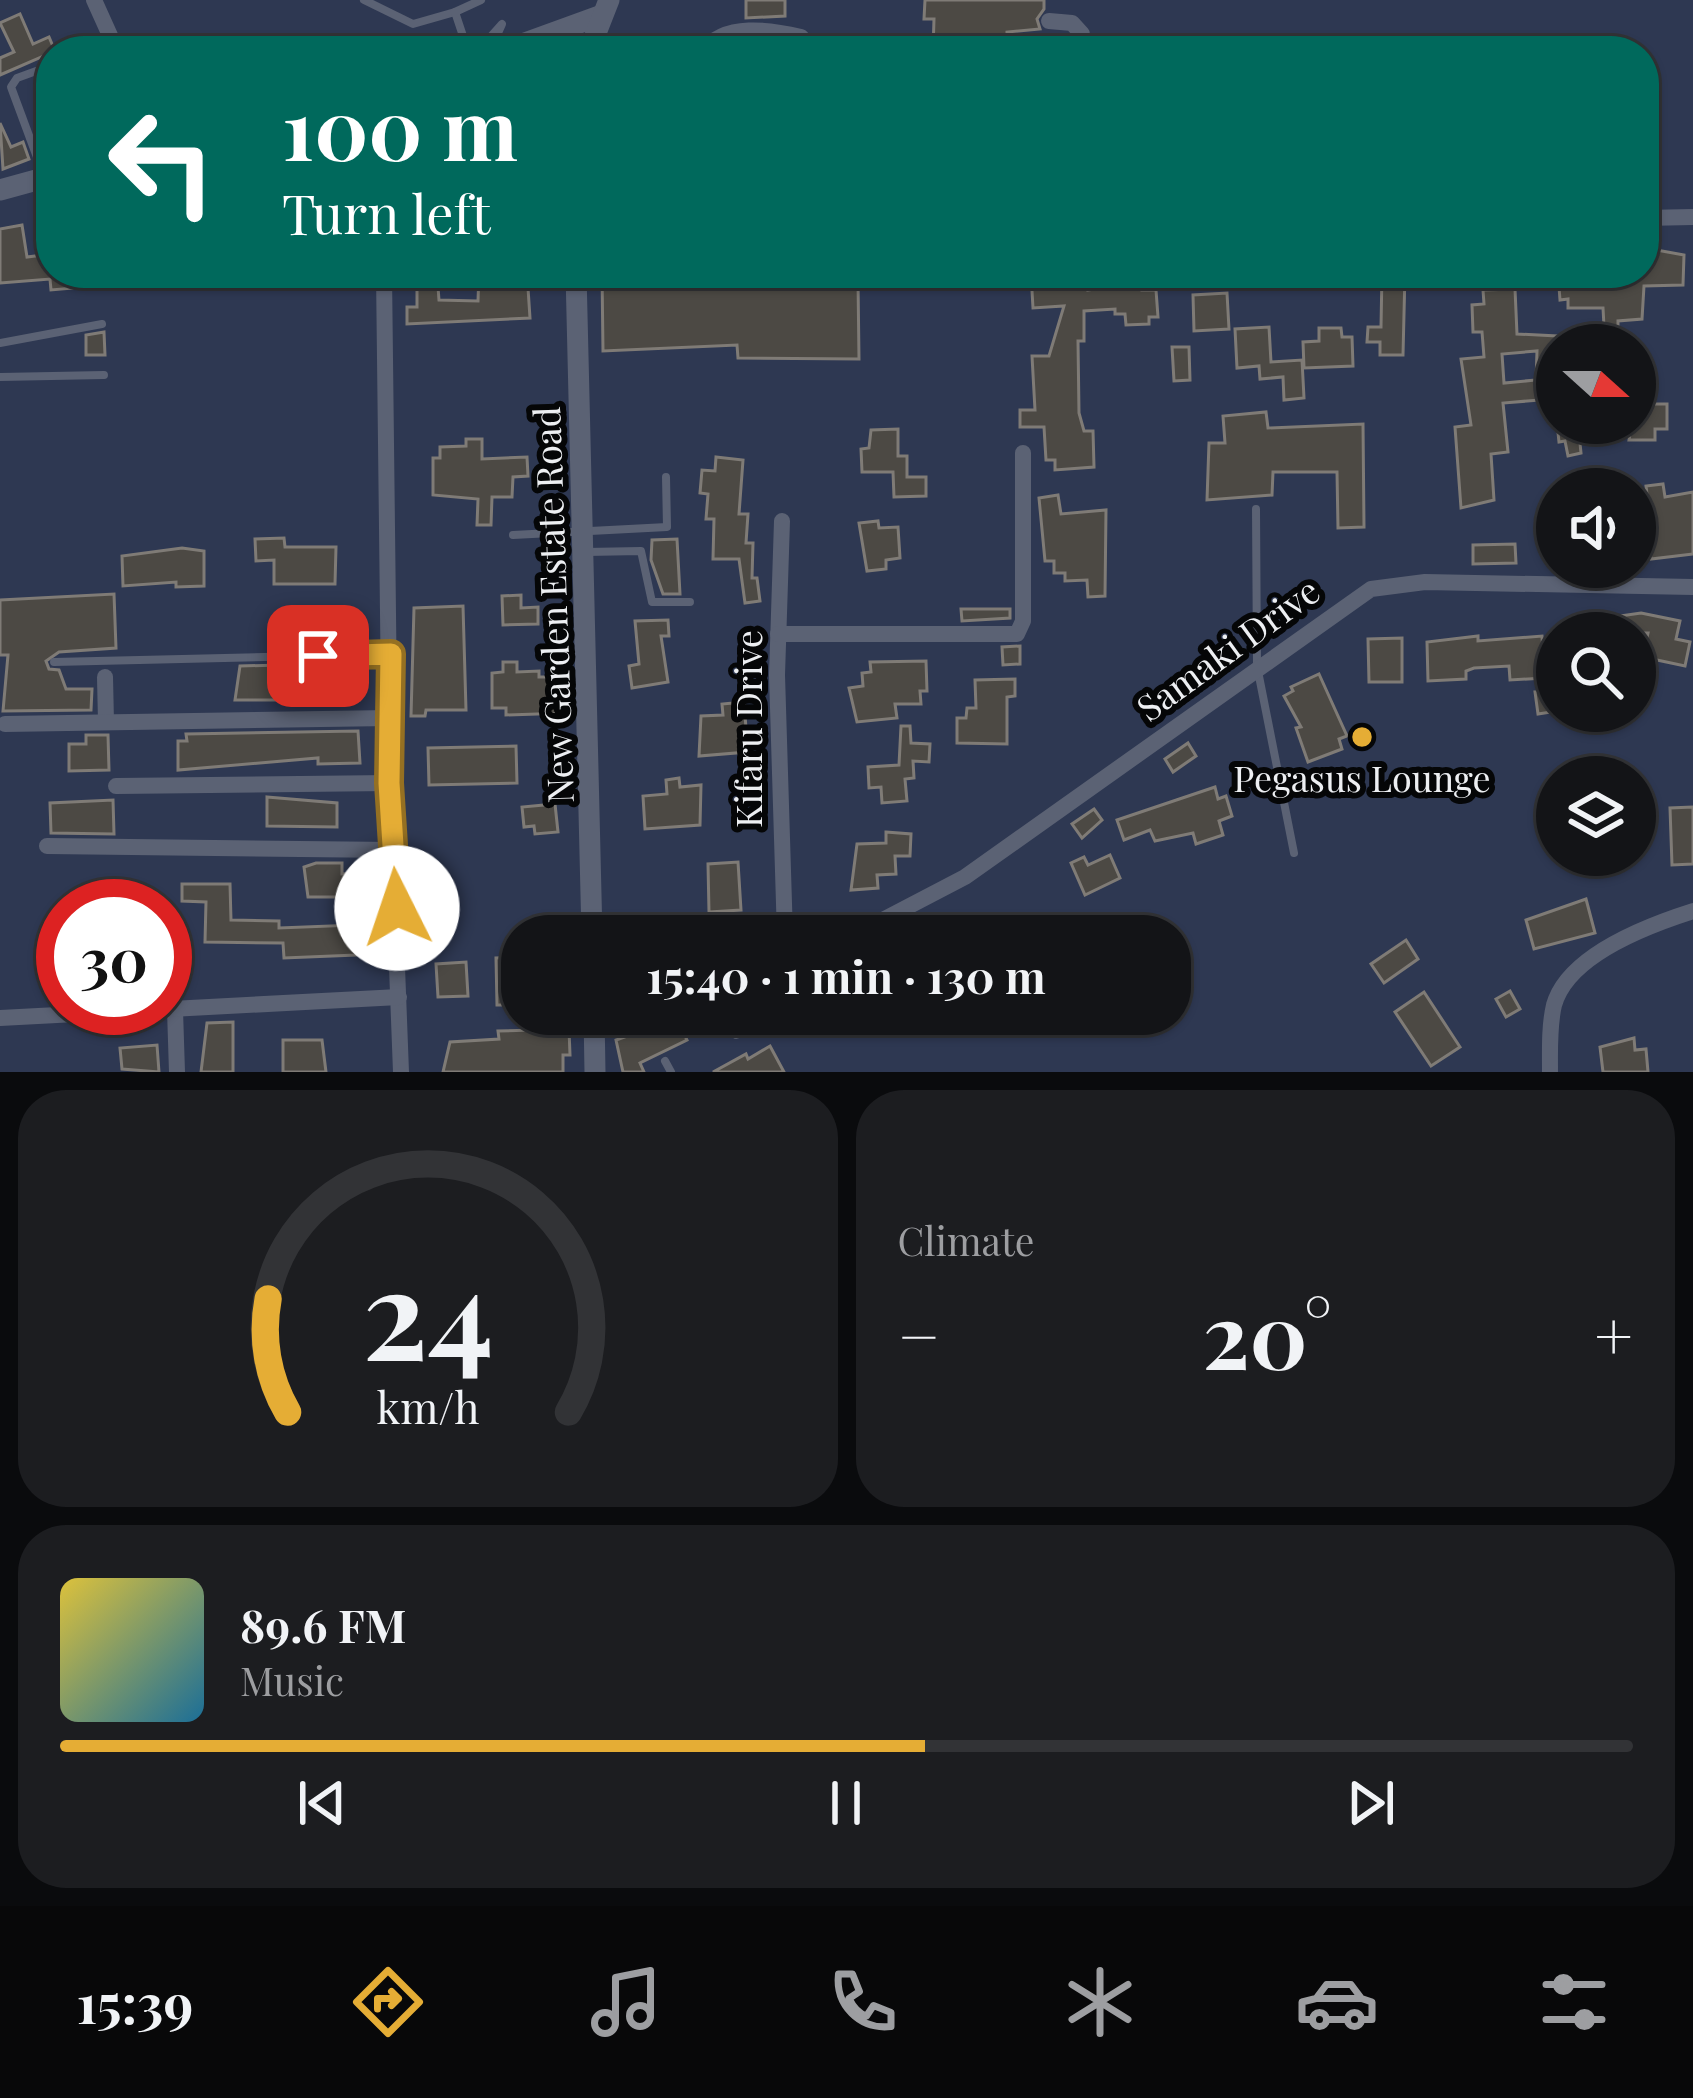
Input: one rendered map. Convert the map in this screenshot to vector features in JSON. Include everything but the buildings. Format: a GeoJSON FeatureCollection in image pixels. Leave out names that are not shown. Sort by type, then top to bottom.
{"type":"FeatureCollection","features":[{"type":"Feature","properties":{"kind":"street"},"geometry":{"type":"LineString","coordinates":[[94,0],[110,36]]}},
{"type":"Feature","properties":{"kind":"street"},"geometry":{"type":"LineString","coordinates":[[560,36],[604,8]]}},
{"type":"Feature","properties":{"kind":"street"},"geometry":{"type":"LineString","coordinates":[[1049,21],[1072,23],[1082,34]]}},
{"type":"Feature","properties":{"kind":"street"},"geometry":{"type":"LineString","coordinates":[[729,36],[758,30],[795,36]]}},
{"type":"Feature","properties":{"kind":"street"},"geometry":{"type":"LineString","coordinates":[[0,190],[36,180]]}},
{"type":"Feature","properties":{"kind":"street"},"geometry":{"type":"LineString","coordinates":[[1659,218],[1693,217]]}},
{"type":"Feature","properties":{"kind":"street"},"geometry":{"type":"LineString","coordinates":[[384,288],[389,783],[401,1072]]}},
{"type":"Feature","properties":{"kind":"street","name":"New Garden Estate Road"},"geometry":{"type":"LineString","coordinates":[[577,288],[592,915]]}},
{"type":"Feature","properties":{"kind":"street"},"geometry":{"type":"LineString","coordinates":[[778,634],[1017,634],[1023,621],[1023,454]]}},
{"type":"Feature","properties":{"kind":"street","name":"Kifaru Drive"},"geometry":{"type":"LineString","coordinates":[[782,521],[778,634],[785,915]]}},
{"type":"Feature","properties":{"kind":"street","name":"Samaki Drive"},"geometry":{"type":"LineString","coordinates":[[892,915],[965,877],[1347,603],[1393,583],[1693,587]]}},
{"type":"Feature","properties":{"kind":"street"},"geometry":{"type":"LineString","coordinates":[[105,677],[106,722]]}},
{"type":"Feature","properties":{"kind":"street"},"geometry":{"type":"LineString","coordinates":[[5,724],[390,718]]}},
{"type":"Feature","properties":{"kind":"street"},"geometry":{"type":"LineString","coordinates":[[116,786],[389,783]]}},
{"type":"Feature","properties":{"kind":"street"},"geometry":{"type":"LineString","coordinates":[[47,846],[394,850]]}},
{"type":"Feature","properties":{"kind":"street"},"geometry":{"type":"LineString","coordinates":[[1550,1072],[1554,1004],[1574,974],[1627,940],[1693,911]]}},
{"type":"Feature","properties":{"kind":"street"},"geometry":{"type":"LineString","coordinates":[[192,1009],[399,997]]}},
{"type":"Feature","properties":{"kind":"street"},"geometry":{"type":"LineString","coordinates":[[0,1018],[36,1016]]}},
{"type":"Feature","properties":{"kind":"street"},"geometry":{"type":"LineString","coordinates":[[176,1035],[177,1072]]}},
{"type":"Feature","properties":{"kind":"street"},"geometry":{"type":"LineString","coordinates":[[595,1035],[596,1072]]}},
{"type":"Feature","properties":{"kind":"lane"},"geometry":{"type":"LineString","coordinates":[[364,0],[412,24],[482,0]]}},
{"type":"Feature","properties":{"kind":"lane"},"geometry":{"type":"LineString","coordinates":[[389,12],[393,0]]}},
{"type":"Feature","properties":{"kind":"lane"},"geometry":{"type":"LineString","coordinates":[[455,12],[463,36]]}},
{"type":"Feature","properties":{"kind":"lane"},"geometry":{"type":"LineString","coordinates":[[36,71],[17,78],[11,87],[36,148]]}},
{"type":"Feature","properties":{"kind":"lane"},"geometry":{"type":"LineString","coordinates":[[0,343],[102,324]]}},
{"type":"Feature","properties":{"kind":"lane"},"geometry":{"type":"LineString","coordinates":[[0,377],[104,375]]}},
{"type":"Feature","properties":{"kind":"lane"},"geometry":{"type":"LineString","coordinates":[[584,543],[667,527],[666,477]]}},
{"type":"Feature","properties":{"kind":"lane"},"geometry":{"type":"LineString","coordinates":[[1256,509],[1257,666],[1294,853]]}},
{"type":"Feature","properties":{"kind":"lane"},"geometry":{"type":"LineString","coordinates":[[513,535],[640,551],[652,602],[690,602]]}},
{"type":"Feature","properties":{"kind":"lane"},"geometry":{"type":"LineString","coordinates":[[54,662],[391,654]]}},
{"type":"Feature","properties":{"kind":"lane"},"geometry":{"type":"LineString","coordinates":[[665,1061],[670,1072]]}},
{"type":"Feature","properties":{"kind":"shaded area"},"geometry":{"type":"Polygon","coordinates":[[[0,0],[1693,0],[1693,1072],[0,1072],[0,0]]]}},
{"type":"Feature","properties":{"kind":"place","name":"Pegasus Lounge"},"geometry":{"type":"Point","coordinates":[1362,737]}},
{"type":"Feature","properties":{"kind":"route"},"geometry":{"type":"LineString","coordinates":[[318,656],[391,654],[389,783],[397,908]]}}]}
